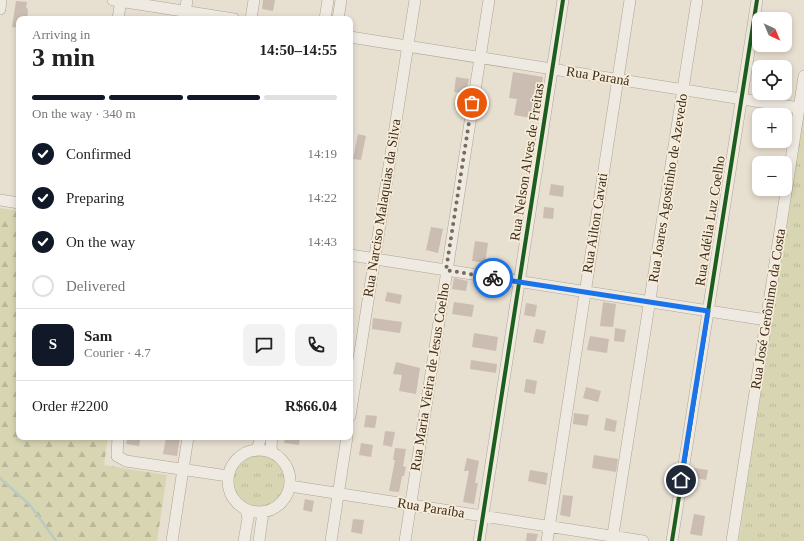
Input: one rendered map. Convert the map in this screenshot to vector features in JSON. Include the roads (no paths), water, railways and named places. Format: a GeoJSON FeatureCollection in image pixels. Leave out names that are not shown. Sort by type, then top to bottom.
{"type":"FeatureCollection","features":[{"type":"Feature","properties":{"kind":"street"},"geometry":{"type":"LineString","coordinates":[[0,9],[1,0]]}},
{"type":"Feature","properties":{"kind":"street"},"geometry":{"type":"LineString","coordinates":[[118,16],[118,0],[218,16]]}},
{"type":"Feature","properties":{"kind":"street"},"geometry":{"type":"LineString","coordinates":[[251,16],[254,0]]}},
{"type":"Feature","properties":{"kind":"street"},"geometry":{"type":"LineString","coordinates":[[325,16],[328,0]]}},
{"type":"Feature","properties":{"kind":"street"},"geometry":{"type":"LineString","coordinates":[[338,16],[341,0]]}},
{"type":"Feature","properties":{"kind":"street","name":"Rua Narciso Malaquias da Silva"},"geometry":{"type":"LineString","coordinates":[[353,396],[415,0]]}},
{"type":"Feature","properties":{"kind":"street","name":"Rua Maria Vieira de Jesus Coelho"},"geometry":{"type":"LineString","coordinates":[[405,541],[488,0]]}},
{"type":"Feature","properties":{"kind":"street","name":"Rua Nelson Alves de Freitas"},"geometry":{"type":"LineString","coordinates":[[479,541],[563,0]]}},
{"type":"Feature","properties":{"kind":"street","name":"Rua Ailton Cavati"},"geometry":{"type":"LineString","coordinates":[[547,541],[630,0]]}},
{"type":"Feature","properties":{"kind":"street","name":"Rua Joares Agostinho de Azevedo"},"geometry":{"type":"LineString","coordinates":[[613,539],[697,0]]}},
{"type":"Feature","properties":{"kind":"street","name":"Rua Adélia Luz Coelho"},"geometry":{"type":"LineString","coordinates":[[672,541],[757,0]]}},
{"type":"Feature","properties":{"kind":"street","name":"Rua Paraná"},"geometry":{"type":"LineString","coordinates":[[353,37],[799,108]]}},
{"type":"Feature","properties":{"kind":"street","name":"Rua José Gerônimo da Costa"},"geometry":{"type":"LineString","coordinates":[[732,541],[804,76]]}},
{"type":"Feature","properties":{"kind":"street"},"geometry":{"type":"LineString","coordinates":[[0,200],[16,203]]}},
{"type":"Feature","properties":{"kind":"street"},"geometry":{"type":"LineString","coordinates":[[353,256],[766,320]]}},
{"type":"Feature","properties":{"kind":"street"},"geometry":{"type":"LineString","coordinates":[[118,440],[117,456],[126,461],[228,476]]}},
{"type":"Feature","properties":{"kind":"street"},"geometry":{"type":"LineString","coordinates":[[172,541],[188,440]]}},
{"type":"Feature","properties":{"kind":"street"},"geometry":{"type":"LineString","coordinates":[[257,450],[259,440]]}},
{"type":"Feature","properties":{"kind":"street"},"geometry":{"type":"LineString","coordinates":[[272,440],[272,452]]}},
{"type":"Feature","properties":{"kind":"street"},"geometry":{"type":"LineString","coordinates":[[331,541],[347,440]]}},
{"type":"Feature","properties":{"kind":"street"},"geometry":{"type":"LineString","coordinates":[[257,450],[272,452],[284,461],[291,477],[288,495],[276,508],[264,512],[254,513],[239,506],[232,497],[228,487],[228,476],[232,466],[239,458],[248,452],[257,450]]}},
{"type":"Feature","properties":{"kind":"street","name":"Rua Paraíba"},"geometry":{"type":"LineString","coordinates":[[290,486],[549,526],[613,539],[643,541]]}},
{"type":"Feature","properties":{"kind":"street"},"geometry":{"type":"LineString","coordinates":[[244,541],[248,518],[246,510]]}},
{"type":"Feature","properties":{"kind":"street"},"geometry":{"type":"LineString","coordinates":[[258,541],[264,512]]}},
{"type":"Feature","properties":{"kind":"waterway"},"geometry":{"type":"LineString","coordinates":[[0,478],[30,505],[56,541]]}}]}
